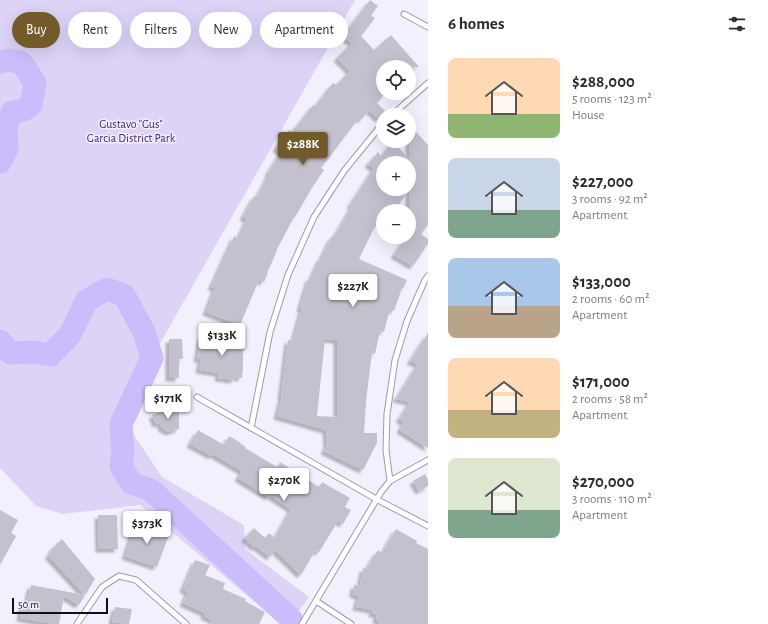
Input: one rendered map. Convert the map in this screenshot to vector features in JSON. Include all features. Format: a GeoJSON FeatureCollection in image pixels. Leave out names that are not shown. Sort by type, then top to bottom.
{"type":"FeatureCollection","features":[{"type":"Feature","properties":{"kind":"lane"},"geometry":{"type":"LineString","coordinates":[[404,14],[428,27]]}},
{"type":"Feature","properties":{"kind":"lane"},"geometry":{"type":"LineString","coordinates":[[400,108],[428,83]]}},
{"type":"Feature","properties":{"kind":"lane"},"geometry":{"type":"LineString","coordinates":[[251,428],[270,332],[288,275],[314,217],[344,170],[376,131]]}},
{"type":"Feature","properties":{"kind":"lane"},"geometry":{"type":"LineString","coordinates":[[390,481],[386,450],[387,414],[395,360],[407,321],[428,276]]}},
{"type":"Feature","properties":{"kind":"lane"},"geometry":{"type":"LineString","coordinates":[[197,397],[376,500],[428,526]]}},
{"type":"Feature","properties":{"kind":"lane"},"geometry":{"type":"LineString","coordinates":[[302,624],[381,492],[390,481],[428,460]]}},
{"type":"Feature","properties":{"kind":"lane"},"geometry":{"type":"LineString","coordinates":[[77,624],[102,587],[119,576],[136,580],[186,624]]}},
{"type":"Feature","properties":{"kind":"lane"},"geometry":{"type":"LineString","coordinates":[[316,601],[351,624]]}},
{"type":"Feature","properties":{"kind":"green space","name":"Gustavo \"Gus\" Garcia District Park"},"geometry":{"type":"Polygon","coordinates":[[[0,0],[355,0],[348,12],[260,12],[260,48],[328,48],[120,414],[162,477],[244,525],[245,549],[309,597],[290,624],[281,624],[140,505],[63,514],[36,506],[0,468],[0,0]]]}},
{"type":"Feature","properties":{"kind":"building"},"geometry":{"type":"Polygon","coordinates":[[[370,0],[378,6],[371,15],[375,18],[361,36],[374,50],[391,35],[413,60],[376,60],[376,100],[380,100],[377,103],[382,108],[376,108],[376,116],[369,110],[361,120],[359,118],[321,168],[324,170],[294,217],[276,251],[264,282],[259,280],[240,325],[206,312],[215,288],[211,287],[234,236],[238,239],[247,219],[243,217],[254,196],[257,197],[269,174],[268,173],[281,152],[276,148],[289,130],[292,132],[313,105],[315,106],[333,83],[336,85],[350,71],[337,58],[352,43],[348,40],[348,29],[370,0]]]}},
{"type":"Feature","properties":{"kind":"building"},"geometry":{"type":"Polygon","coordinates":[[[416,132],[428,145],[428,225],[421,234],[428,239],[428,244],[413,266],[394,255],[401,244],[416,244],[416,204],[409,204],[409,196],[416,196],[416,156],[409,156],[409,148],[416,148],[416,132]]]}},
{"type":"Feature","properties":{"kind":"building"},"geometry":{"type":"Polygon","coordinates":[[[387,148],[399,148],[406,156],[381,156],[387,148]]]}},
{"type":"Feature","properties":{"kind":"building"},"geometry":{"type":"Polygon","coordinates":[[[378,152],[381,156],[376,156],[376,196],[405,196],[399,204],[376,204],[376,226],[359,259],[407,280],[403,289],[402,288],[394,311],[390,309],[384,332],[380,331],[375,354],[372,353],[364,433],[377,433],[377,443],[363,470],[324,451],[327,445],[326,430],[277,416],[282,397],[288,340],[293,341],[302,309],[300,308],[309,278],[311,278],[332,236],[334,237],[352,206],[350,205],[374,168],[368,164],[378,152]],[[325,339],[317,416],[337,417],[337,340],[325,339]]]}},
{"type":"Feature","properties":{"kind":"building"},"geometry":{"type":"Polygon","coordinates":[[[428,333],[428,448],[400,430],[404,422],[399,419],[410,402],[396,399],[418,364],[410,361],[428,333]]]}},
{"type":"Feature","properties":{"kind":"building"},"geometry":{"type":"Polygon","coordinates":[[[201,336],[245,343],[243,352],[242,378],[235,377],[234,380],[218,378],[219,373],[199,370],[201,359],[197,359],[201,336]]]}},
{"type":"Feature","properties":{"kind":"building"},"geometry":{"type":"Polygon","coordinates":[[[169,339],[182,339],[183,359],[179,359],[179,378],[169,378],[169,339]]]}},
{"type":"Feature","properties":{"kind":"building"},"geometry":{"type":"Polygon","coordinates":[[[175,407],[176,413],[179,412],[179,429],[169,432],[162,428],[160,423],[156,424],[152,415],[175,407]]]}},
{"type":"Feature","properties":{"kind":"building"},"geometry":{"type":"Polygon","coordinates":[[[198,430],[224,445],[229,436],[241,443],[246,447],[245,448],[277,467],[280,462],[319,487],[322,482],[350,498],[345,507],[351,510],[343,524],[338,521],[319,552],[315,551],[301,575],[275,550],[270,557],[256,546],[254,547],[245,538],[254,528],[265,538],[269,533],[275,538],[291,509],[270,495],[269,497],[238,478],[242,471],[213,454],[212,456],[190,444],[198,430]]]}},
{"type":"Feature","properties":{"kind":"building"},"geometry":{"type":"Polygon","coordinates":[[[425,474],[428,480],[428,486],[419,491],[413,481],[425,474]]]}},
{"type":"Feature","properties":{"kind":"building"},"geometry":{"type":"Polygon","coordinates":[[[0,510],[18,520],[11,533],[16,536],[0,565],[0,510]]]}},
{"type":"Feature","properties":{"kind":"building"},"geometry":{"type":"Polygon","coordinates":[[[98,515],[117,515],[118,549],[99,549],[98,515]]]}},
{"type":"Feature","properties":{"kind":"building"},"geometry":{"type":"Polygon","coordinates":[[[136,523],[169,535],[157,567],[125,556],[136,523]]]}},
{"type":"Feature","properties":{"kind":"building"},"geometry":{"type":"Polygon","coordinates":[[[396,529],[417,541],[416,543],[428,549],[428,624],[378,624],[379,621],[376,620],[377,614],[372,614],[373,610],[356,607],[359,596],[353,594],[354,585],[360,586],[363,568],[366,569],[378,550],[382,553],[396,529]]]}},
{"type":"Feature","properties":{"kind":"building"},"geometry":{"type":"Polygon","coordinates":[[[62,539],[95,579],[79,605],[64,596],[59,624],[20,618],[22,605],[26,605],[31,585],[85,595],[48,555],[62,539]]]}},
{"type":"Feature","properties":{"kind":"building"},"geometry":{"type":"Polygon","coordinates":[[[195,560],[210,565],[205,575],[225,583],[223,589],[246,599],[245,601],[265,612],[259,624],[210,624],[213,620],[204,616],[205,613],[183,603],[188,592],[183,589],[195,560]]]}},
{"type":"Feature","properties":{"kind":"building"},"geometry":{"type":"Polygon","coordinates":[[[115,607],[132,609],[129,624],[112,622],[115,607]]]}},
{"type":"Feature","properties":{"kind":"waterway"},"geometry":{"type":"LineString","coordinates":[[0,62],[10,60],[22,63],[35,83],[31,105],[24,110],[12,112],[6,127],[7,149],[0,162]]}},
{"type":"Feature","properties":{"kind":"waterway"},"geometry":{"type":"LineString","coordinates":[[0,341],[10,353],[33,352],[50,355],[70,335],[86,301],[107,289],[124,295],[144,332],[152,358],[121,424],[123,453],[121,466],[131,483],[151,490],[291,619]]}}]}
